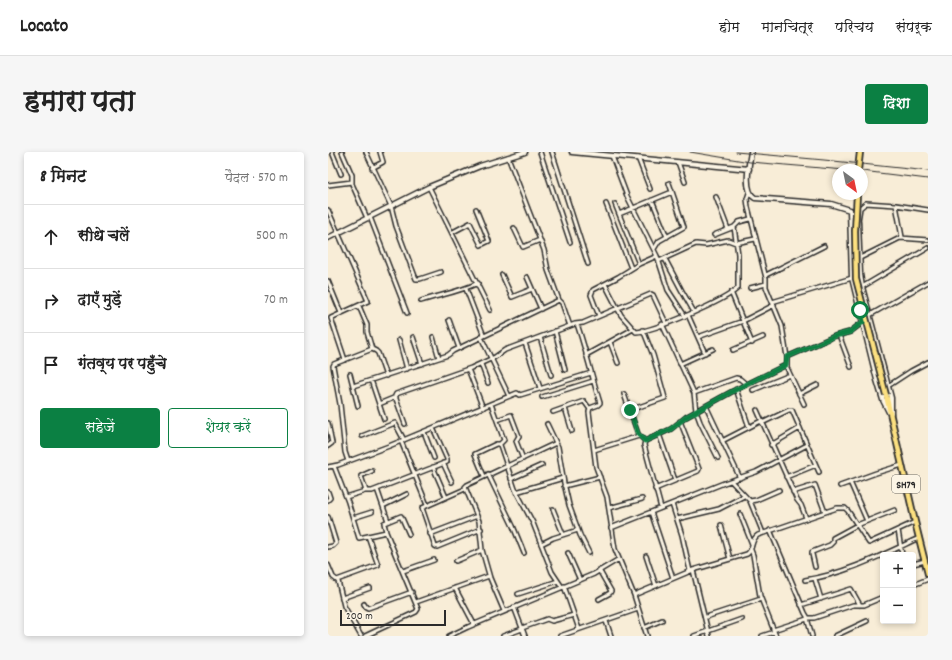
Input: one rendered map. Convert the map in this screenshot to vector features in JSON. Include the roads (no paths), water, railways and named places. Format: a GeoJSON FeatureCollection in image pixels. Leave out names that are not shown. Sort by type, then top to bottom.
{"type":"FeatureCollection","features":[{"type":"Feature","properties":{"kind":"main road"},"geometry":{"type":"LineString","coordinates":[[328,238],[430,187],[480,166],[525,152]]}},
{"type":"Feature","properties":{"kind":"main road"},"geometry":{"type":"LineString","coordinates":[[572,152],[749,169]]}},
{"type":"Feature","properties":{"kind":"main road"},"geometry":{"type":"LineString","coordinates":[[751,152],[749,193],[755,198],[831,204],[850,210],[858,220]]}},
{"type":"Feature","properties":{"kind":"main road"},"geometry":{"type":"LineString","coordinates":[[859,164],[860,152]]}},
{"type":"Feature","properties":{"kind":"main road","name":"SH79"},"geometry":{"type":"LineString","coordinates":[[857,200],[855,231],[856,279],[891,414],[928,574]]}},
{"type":"Feature","properties":{"kind":"main road","name":"SH79"},"geometry":{"type":"LineString","coordinates":[[850,210],[852,278],[877,380],[886,406],[891,414]]}},
{"type":"Feature","properties":{"kind":"main road","name":"SH79"},"geometry":{"type":"LineString","coordinates":[[858,220],[860,274],[862,287],[888,386],[892,404],[891,414]]}},
{"type":"Feature","properties":{"kind":"street"},"geometry":{"type":"LineString","coordinates":[[332,152],[341,174]]}},
{"type":"Feature","properties":{"kind":"street"},"geometry":{"type":"LineString","coordinates":[[342,152],[352,175],[352,182],[369,218],[407,313]]}},
{"type":"Feature","properties":{"kind":"street"},"geometry":{"type":"LineString","coordinates":[[366,152],[372,168],[391,206],[396,226],[416,279],[441,272]]}},
{"type":"Feature","properties":{"kind":"street"},"geometry":{"type":"LineString","coordinates":[[372,168],[383,162],[380,152]]}},
{"type":"Feature","properties":{"kind":"street"},"geometry":{"type":"LineString","coordinates":[[540,152],[570,242]]}},
{"type":"Feature","properties":{"kind":"street"},"geometry":{"type":"LineString","coordinates":[[552,152],[588,264]]}},
{"type":"Feature","properties":{"kind":"street"},"geometry":{"type":"LineString","coordinates":[[612,156],[627,196],[657,256],[669,293],[686,316],[705,353]]}},
{"type":"Feature","properties":{"kind":"street"},"geometry":{"type":"LineString","coordinates":[[508,157],[544,250],[550,277],[559,300],[562,303],[570,326]]}},
{"type":"Feature","properties":{"kind":"street"},"geometry":{"type":"LineString","coordinates":[[638,158],[650,189]]}},
{"type":"Feature","properties":{"kind":"street"},"geometry":{"type":"LineString","coordinates":[[678,162],[685,182]]}},
{"type":"Feature","properties":{"kind":"street"},"geometry":{"type":"LineString","coordinates":[[328,185],[352,182]]}},
{"type":"Feature","properties":{"kind":"street"},"geometry":{"type":"LineString","coordinates":[[654,249],[658,242],[684,227],[669,183]]}},
{"type":"Feature","properties":{"kind":"street"},"geometry":{"type":"LineString","coordinates":[[430,187],[490,310]]}},
{"type":"Feature","properties":{"kind":"street"},"geometry":{"type":"LineString","coordinates":[[619,214],[672,192]]}},
{"type":"Feature","properties":{"kind":"street"},"geometry":{"type":"LineString","coordinates":[[749,193],[747,202],[750,219],[766,275],[767,290],[782,326],[787,357],[786,365],[804,404]]}},
{"type":"Feature","properties":{"kind":"street"},"geometry":{"type":"LineString","coordinates":[[716,197],[728,229]]}},
{"type":"Feature","properties":{"kind":"street"},"geometry":{"type":"LineString","coordinates":[[652,200],[667,236]]}},
{"type":"Feature","properties":{"kind":"street"},"geometry":{"type":"LineString","coordinates":[[858,220],[860,208],[866,202],[928,210]]}},
{"type":"Feature","properties":{"kind":"street"},"geometry":{"type":"LineString","coordinates":[[606,204],[631,268]]}},
{"type":"Feature","properties":{"kind":"street"},"geometry":{"type":"LineString","coordinates":[[615,204],[639,264]]}},
{"type":"Feature","properties":{"kind":"street"},"geometry":{"type":"LineString","coordinates":[[896,205],[902,237]]}},
{"type":"Feature","properties":{"kind":"street"},"geometry":{"type":"LineString","coordinates":[[453,232],[470,223],[481,245],[489,241],[476,209]]}},
{"type":"Feature","properties":{"kind":"street"},"geometry":{"type":"LineString","coordinates":[[328,210],[367,299],[367,302],[332,317],[331,320],[345,360]]}},
{"type":"Feature","properties":{"kind":"street"},"geometry":{"type":"LineString","coordinates":[[714,235],[734,227],[739,222],[750,219]]}},
{"type":"Feature","properties":{"kind":"street"},"geometry":{"type":"LineString","coordinates":[[605,284],[617,308],[636,332],[686,316],[731,292],[738,286],[738,268],[734,227]]}},
{"type":"Feature","properties":{"kind":"street"},"geometry":{"type":"LineString","coordinates":[[514,228],[523,246],[540,240]]}},
{"type":"Feature","properties":{"kind":"street"},"geometry":{"type":"LineString","coordinates":[[860,258],[902,237],[928,240]]}},
{"type":"Feature","properties":{"kind":"street"},"geometry":{"type":"LineString","coordinates":[[659,261],[696,244],[706,245],[726,240],[736,243],[755,239]]}},
{"type":"Feature","properties":{"kind":"street"},"geometry":{"type":"LineString","coordinates":[[766,275],[824,246]]}},
{"type":"Feature","properties":{"kind":"street"},"geometry":{"type":"LineString","coordinates":[[862,287],[928,248]]}},
{"type":"Feature","properties":{"kind":"street"},"geometry":{"type":"LineString","coordinates":[[599,316],[591,295],[593,290],[618,277],[631,268],[657,256]]}},
{"type":"Feature","properties":{"kind":"street"},"geometry":{"type":"LineString","coordinates":[[665,259],[694,312]]}},
{"type":"Feature","properties":{"kind":"street"},"geometry":{"type":"LineString","coordinates":[[502,275],[512,297],[532,289]]}},
{"type":"Feature","properties":{"kind":"street"},"geometry":{"type":"LineString","coordinates":[[527,277],[541,308]]}},
{"type":"Feature","properties":{"kind":"street"},"geometry":{"type":"LineString","coordinates":[[698,337],[743,321],[773,304],[852,278]]}},
{"type":"Feature","properties":{"kind":"street"},"geometry":{"type":"LineString","coordinates":[[328,281],[341,313]]}},
{"type":"Feature","properties":{"kind":"street"},"geometry":{"type":"LineString","coordinates":[[870,315],[928,282]]}},
{"type":"Feature","properties":{"kind":"street"},"geometry":{"type":"LineString","coordinates":[[421,301],[478,283]]}},
{"type":"Feature","properties":{"kind":"street"},"geometry":{"type":"LineString","coordinates":[[750,288],[766,284]]}},
{"type":"Feature","properties":{"kind":"street"},"geometry":{"type":"LineString","coordinates":[[466,288],[492,359],[509,396]]}},
{"type":"Feature","properties":{"kind":"street"},"geometry":{"type":"LineString","coordinates":[[731,292],[752,342]]}},
{"type":"Feature","properties":{"kind":"street"},"geometry":{"type":"LineString","coordinates":[[328,296],[333,294]]}},
{"type":"Feature","properties":{"kind":"street"},"geometry":{"type":"LineString","coordinates":[[405,424],[396,394],[481,364],[492,359],[501,352],[555,331],[583,323],[653,294],[680,364],[694,392],[696,411],[702,427],[718,458]]}},
{"type":"Feature","properties":{"kind":"street"},"geometry":{"type":"LineString","coordinates":[[353,386],[448,355],[483,336],[559,300]]}},
{"type":"Feature","properties":{"kind":"street"},"geometry":{"type":"LineString","coordinates":[[359,306],[367,325],[367,332],[372,349],[378,353],[386,376]]}},
{"type":"Feature","properties":{"kind":"street"},"geometry":{"type":"LineString","coordinates":[[449,320],[459,348]]}},
{"type":"Feature","properties":{"kind":"street"},"geometry":{"type":"LineString","coordinates":[[787,357],[839,335],[850,332],[863,322]]}},
{"type":"Feature","properties":{"kind":"street"},"geometry":{"type":"LineString","coordinates":[[577,324],[585,347],[600,403],[589,408]]}},
{"type":"Feature","properties":{"kind":"street"},"geometry":{"type":"LineString","coordinates":[[586,355],[633,329]]}},
{"type":"Feature","properties":{"kind":"street"},"geometry":{"type":"LineString","coordinates":[[630,410],[662,400],[664,398],[653,355],[643,330]]}},
{"type":"Feature","properties":{"kind":"street"},"geometry":{"type":"LineString","coordinates":[[555,331],[565,370]]}},
{"type":"Feature","properties":{"kind":"street"},"geometry":{"type":"LineString","coordinates":[[839,335],[851,367]]}},
{"type":"Feature","properties":{"kind":"street"},"geometry":{"type":"LineString","coordinates":[[412,337],[422,364]]}},
{"type":"Feature","properties":{"kind":"street"},"geometry":{"type":"LineString","coordinates":[[433,337],[440,358]]}},
{"type":"Feature","properties":{"kind":"street"},"geometry":{"type":"LineString","coordinates":[[540,337],[551,375]]}},
{"type":"Feature","properties":{"kind":"street"},"geometry":{"type":"LineString","coordinates":[[734,350],[763,337]]}},
{"type":"Feature","properties":{"kind":"street"},"geometry":{"type":"LineString","coordinates":[[399,340],[407,368]]}},
{"type":"Feature","properties":{"kind":"street"},"geometry":{"type":"LineString","coordinates":[[610,342],[618,363]]}},
{"type":"Feature","properties":{"kind":"street"},"geometry":{"type":"LineString","coordinates":[[525,343],[540,388]]}},
{"type":"Feature","properties":{"kind":"street"},"geometry":{"type":"LineString","coordinates":[[348,461],[333,366],[334,364],[372,349]]}},
{"type":"Feature","properties":{"kind":"street"},"geometry":{"type":"LineString","coordinates":[[680,364],[713,349]]}},
{"type":"Feature","properties":{"kind":"street"},"geometry":{"type":"LineString","coordinates":[[888,386],[928,362]]}},
{"type":"Feature","properties":{"kind":"street"},"geometry":{"type":"LineString","coordinates":[[481,364],[488,383]]}},
{"type":"Feature","properties":{"kind":"street"},"geometry":{"type":"LineString","coordinates":[[645,441],[671,429],[680,421],[696,411],[736,389],[786,365]]}},
{"type":"Feature","properties":{"kind":"street"},"geometry":{"type":"LineString","coordinates":[[468,369],[483,408]]}},
{"type":"Feature","properties":{"kind":"street"},"geometry":{"type":"LineString","coordinates":[[328,467],[403,441],[509,396],[517,394],[520,395],[591,373]]}},
{"type":"Feature","properties":{"kind":"street"},"geometry":{"type":"LineString","coordinates":[[350,374],[358,406]]}},
{"type":"Feature","properties":{"kind":"street"},"geometry":{"type":"LineString","coordinates":[[753,390],[790,375]]}},
{"type":"Feature","properties":{"kind":"street"},"geometry":{"type":"LineString","coordinates":[[694,392],[736,378],[740,379],[746,384]]}},
{"type":"Feature","properties":{"kind":"street"},"geometry":{"type":"LineString","coordinates":[[371,380],[384,419]]}},
{"type":"Feature","properties":{"kind":"street"},"geometry":{"type":"LineString","coordinates":[[542,397],[593,381]]}},
{"type":"Feature","properties":{"kind":"street"},"geometry":{"type":"LineString","coordinates":[[799,394],[817,385]]}},
{"type":"Feature","properties":{"kind":"street"},"geometry":{"type":"LineString","coordinates":[[736,389],[749,427]]}},
{"type":"Feature","properties":{"kind":"street"},"geometry":{"type":"LineString","coordinates":[[624,394],[639,436],[645,441]]}},
{"type":"Feature","properties":{"kind":"street"},"geometry":{"type":"LineString","coordinates":[[379,404],[396,398]]}},
{"type":"Feature","properties":{"kind":"street"},"geometry":{"type":"LineString","coordinates":[[553,412],[584,401],[589,408],[596,467],[607,497],[615,549],[634,595],[647,636]]}},
{"type":"Feature","properties":{"kind":"street"},"geometry":{"type":"LineString","coordinates":[[484,476],[475,454],[496,444],[500,444],[504,440],[490,404]]}},
{"type":"Feature","properties":{"kind":"street"},"geometry":{"type":"LineString","coordinates":[[706,406],[740,478]]}},
{"type":"Feature","properties":{"kind":"street"},"geometry":{"type":"LineString","coordinates":[[565,408],[572,431]]}},
{"type":"Feature","properties":{"kind":"street"},"geometry":{"type":"LineString","coordinates":[[757,410],[771,445],[806,518]]}},
{"type":"Feature","properties":{"kind":"street"},"geometry":{"type":"LineString","coordinates":[[722,442],[749,427],[791,410],[819,472]]}},
{"type":"Feature","properties":{"kind":"street"},"geometry":{"type":"LineString","coordinates":[[496,420],[511,415],[519,436],[516,441],[523,459]]}},
{"type":"Feature","properties":{"kind":"street"},"geometry":{"type":"LineString","coordinates":[[655,489],[698,471],[699,469],[680,421]]}},
{"type":"Feature","properties":{"kind":"street"},"geometry":{"type":"LineString","coordinates":[[328,423],[332,443],[328,446]]}},
{"type":"Feature","properties":{"kind":"street"},"geometry":{"type":"LineString","coordinates":[[362,436],[395,423],[427,505]]}},
{"type":"Feature","properties":{"kind":"street"},"geometry":{"type":"LineString","coordinates":[[547,424],[559,452],[564,486],[578,530],[589,553]]}},
{"type":"Feature","properties":{"kind":"street"},"geometry":{"type":"LineString","coordinates":[[346,497],[377,489],[447,462],[433,428]]}},
{"type":"Feature","properties":{"kind":"street"},"geometry":{"type":"LineString","coordinates":[[771,445],[800,428]]}},
{"type":"Feature","properties":{"kind":"street"},"geometry":{"type":"LineString","coordinates":[[424,432],[434,458]]}},
{"type":"Feature","properties":{"kind":"street"},"geometry":{"type":"LineString","coordinates":[[659,434],[675,480]]}},
{"type":"Feature","properties":{"kind":"street"},"geometry":{"type":"LineString","coordinates":[[594,450],[639,436]]}},
{"type":"Feature","properties":{"kind":"street"},"geometry":{"type":"LineString","coordinates":[[645,441],[644,445],[661,508]]}},
{"type":"Feature","properties":{"kind":"street"},"geometry":{"type":"LineString","coordinates":[[481,529],[437,547],[435,546],[430,534],[422,507],[465,489],[467,484],[556,443]]}},
{"type":"Feature","properties":{"kind":"street"},"geometry":{"type":"LineString","coordinates":[[500,444],[516,492],[533,523],[552,572],[563,587],[579,629]]}},
{"type":"Feature","properties":{"kind":"street"},"geometry":{"type":"LineString","coordinates":[[611,528],[756,472],[807,445]]}},
{"type":"Feature","properties":{"kind":"street"},"geometry":{"type":"LineString","coordinates":[[443,463],[452,482]]}},
{"type":"Feature","properties":{"kind":"street"},"geometry":{"type":"LineString","coordinates":[[511,479],[542,465]]}},
{"type":"Feature","properties":{"kind":"street"},"geometry":{"type":"LineString","coordinates":[[786,477],[816,465]]}},
{"type":"Feature","properties":{"kind":"street"},"geometry":{"type":"LineString","coordinates":[[840,486],[902,465]]}},
{"type":"Feature","properties":{"kind":"street"},"geometry":{"type":"LineString","coordinates":[[334,466],[359,538],[386,532]]}},
{"type":"Feature","properties":{"kind":"street"},"geometry":{"type":"LineString","coordinates":[[433,467],[446,497]]}},
{"type":"Feature","properties":{"kind":"street"},"geometry":{"type":"LineString","coordinates":[[366,492],[361,476],[372,471]]}},
{"type":"Feature","properties":{"kind":"street"},"geometry":{"type":"LineString","coordinates":[[488,474],[513,526],[524,554]]}},
{"type":"Feature","properties":{"kind":"street"},"geometry":{"type":"LineString","coordinates":[[564,486],[600,477]]}},
{"type":"Feature","properties":{"kind":"street"},"geometry":{"type":"LineString","coordinates":[[516,492],[563,478]]}},
{"type":"Feature","properties":{"kind":"street"},"geometry":{"type":"LineString","coordinates":[[731,481],[750,501],[763,533]]}},
{"type":"Feature","properties":{"kind":"street"},"geometry":{"type":"LineString","coordinates":[[850,482],[866,521]]}},
{"type":"Feature","properties":{"kind":"street"},"geometry":{"type":"LineString","coordinates":[[793,492],[815,485],[825,512]]}},
{"type":"Feature","properties":{"kind":"street"},"geometry":{"type":"LineString","coordinates":[[377,489],[388,521]]}},
{"type":"Feature","properties":{"kind":"street"},"geometry":{"type":"LineString","coordinates":[[465,489],[481,529],[482,550],[489,576],[504,611]]}},
{"type":"Feature","properties":{"kind":"street"},"geometry":{"type":"LineString","coordinates":[[750,501],[779,490]]}},
{"type":"Feature","properties":{"kind":"street"},"geometry":{"type":"LineString","coordinates":[[328,492],[330,498],[328,500]]}},
{"type":"Feature","properties":{"kind":"street"},"geometry":{"type":"LineString","coordinates":[[383,506],[407,494]]}},
{"type":"Feature","properties":{"kind":"street"},"geometry":{"type":"LineString","coordinates":[[677,519],[719,509],[744,496]]}},
{"type":"Feature","properties":{"kind":"street"},"geometry":{"type":"LineString","coordinates":[[608,508],[642,499]]}},
{"type":"Feature","properties":{"kind":"street"},"geometry":{"type":"LineString","coordinates":[[672,504],[706,617],[709,636]]}},
{"type":"Feature","properties":{"kind":"street"},"geometry":{"type":"LineString","coordinates":[[776,636],[761,599],[751,550],[755,537],[770,530],[837,508],[845,508],[869,542],[915,522]]}},
{"type":"Feature","properties":{"kind":"street"},"geometry":{"type":"LineString","coordinates":[[553,509],[563,534]]}},
{"type":"Feature","properties":{"kind":"street"},"geometry":{"type":"LineString","coordinates":[[815,567],[812,552],[830,545],[833,542],[833,538],[857,525],[895,510]]}},
{"type":"Feature","properties":{"kind":"street"},"geometry":{"type":"LineString","coordinates":[[353,518],[372,512]]}},
{"type":"Feature","properties":{"kind":"street"},"geometry":{"type":"LineString","coordinates":[[651,512],[673,578]]}},
{"type":"Feature","properties":{"kind":"street"},"geometry":{"type":"LineString","coordinates":[[740,514],[752,545]]}},
{"type":"Feature","properties":{"kind":"street"},"geometry":{"type":"LineString","coordinates":[[365,636],[416,612],[418,609],[386,532],[384,523],[402,516],[409,534]]}},
{"type":"Feature","properties":{"kind":"street"},"geometry":{"type":"LineString","coordinates":[[430,534],[477,516]]}},
{"type":"Feature","properties":{"kind":"street"},"geometry":{"type":"LineString","coordinates":[[328,517],[336,543],[333,546],[328,547]]}},
{"type":"Feature","properties":{"kind":"street"},"geometry":{"type":"LineString","coordinates":[[721,525],[730,559]]}},
{"type":"Feature","properties":{"kind":"street"},"geometry":{"type":"LineString","coordinates":[[541,544],[563,534],[578,530]]}},
{"type":"Feature","properties":{"kind":"street"},"geometry":{"type":"LineString","coordinates":[[770,530],[807,618],[812,636]]}},
{"type":"Feature","properties":{"kind":"street"},"geometry":{"type":"LineString","coordinates":[[898,530],[901,552]]}},
{"type":"Feature","properties":{"kind":"street"},"geometry":{"type":"LineString","coordinates":[[337,580],[378,565],[368,536]]}},
{"type":"Feature","properties":{"kind":"street"},"geometry":{"type":"LineString","coordinates":[[805,580],[815,579],[853,567],[919,538]]}},
{"type":"Feature","properties":{"kind":"street"},"geometry":{"type":"LineString","coordinates":[[456,561],[482,550]]}},
{"type":"Feature","properties":{"kind":"street"},"geometry":{"type":"LineString","coordinates":[[634,595],[692,571],[747,554],[751,550]]}},
{"type":"Feature","properties":{"kind":"street"},"geometry":{"type":"LineString","coordinates":[[568,552],[580,580]]}},
{"type":"Feature","properties":{"kind":"street"},"geometry":{"type":"LineString","coordinates":[[646,556],[656,586]]}},
{"type":"Feature","properties":{"kind":"street"},"geometry":{"type":"LineString","coordinates":[[449,636],[504,611],[594,574],[619,559]]}},
{"type":"Feature","properties":{"kind":"street"},"geometry":{"type":"LineString","coordinates":[[403,571],[434,560]]}},
{"type":"Feature","properties":{"kind":"street"},"geometry":{"type":"LineString","coordinates":[[916,563],[925,561]]}},
{"type":"Feature","properties":{"kind":"street"},"geometry":{"type":"LineString","coordinates":[[328,565],[333,577],[337,580],[344,606],[361,636]]}},
{"type":"Feature","properties":{"kind":"street"},"geometry":{"type":"LineString","coordinates":[[599,570],[611,592],[599,599]]}},
{"type":"Feature","properties":{"kind":"street"},"geometry":{"type":"LineString","coordinates":[[416,602],[489,576]]}},
{"type":"Feature","properties":{"kind":"street"},"geometry":{"type":"LineString","coordinates":[[815,579],[821,599]]}},
{"type":"Feature","properties":{"kind":"street"},"geometry":{"type":"LineString","coordinates":[[916,584],[928,579]]}},
{"type":"Feature","properties":{"kind":"street"},"geometry":{"type":"LineString","coordinates":[[518,594],[558,581]]}},
{"type":"Feature","properties":{"kind":"street"},"geometry":{"type":"LineString","coordinates":[[342,598],[370,588]]}},
{"type":"Feature","properties":{"kind":"street"},"geometry":{"type":"LineString","coordinates":[[455,588],[474,624]]}},
{"type":"Feature","properties":{"kind":"street"},"geometry":{"type":"LineString","coordinates":[[801,605],[851,589],[860,605]]}},
{"type":"Feature","properties":{"kind":"street"},"geometry":{"type":"LineString","coordinates":[[364,604],[368,608],[412,592]]}},
{"type":"Feature","properties":{"kind":"street"},"geometry":{"type":"LineString","coordinates":[[762,636],[807,618],[814,618],[880,598]]}},
{"type":"Feature","properties":{"kind":"street"},"geometry":{"type":"LineString","coordinates":[[706,617],[761,599]]}},
{"type":"Feature","properties":{"kind":"street"},"geometry":{"type":"LineString","coordinates":[[514,607],[525,636]]}},
{"type":"Feature","properties":{"kind":"street"},"geometry":{"type":"LineString","coordinates":[[560,636],[570,634],[579,629],[638,609]]}},
{"type":"Feature","properties":{"kind":"street"},"geometry":{"type":"LineString","coordinates":[[503,636],[547,619],[552,622],[574,615]]}},
{"type":"Feature","properties":{"kind":"street"},"geometry":{"type":"LineString","coordinates":[[694,636],[742,619]]}},
{"type":"Feature","properties":{"kind":"street"},"geometry":{"type":"LineString","coordinates":[[644,628],[662,620]]}},
{"type":"Feature","properties":{"kind":"street"},"geometry":{"type":"LineString","coordinates":[[606,621],[611,636]]}},
{"type":"Feature","properties":{"kind":"street"},"geometry":{"type":"LineString","coordinates":[[835,636],[842,635],[867,621]]}},
{"type":"Feature","properties":{"kind":"railway"},"geometry":{"type":"LineString","coordinates":[[690,152],[750,162],[832,169]]}},
{"type":"Feature","properties":{"kind":"railway"},"geometry":{"type":"LineString","coordinates":[[736,152],[928,171]]}},
{"type":"Feature","properties":{"kind":"railway"},"geometry":{"type":"LineString","coordinates":[[868,172],[928,179]]}}]}
